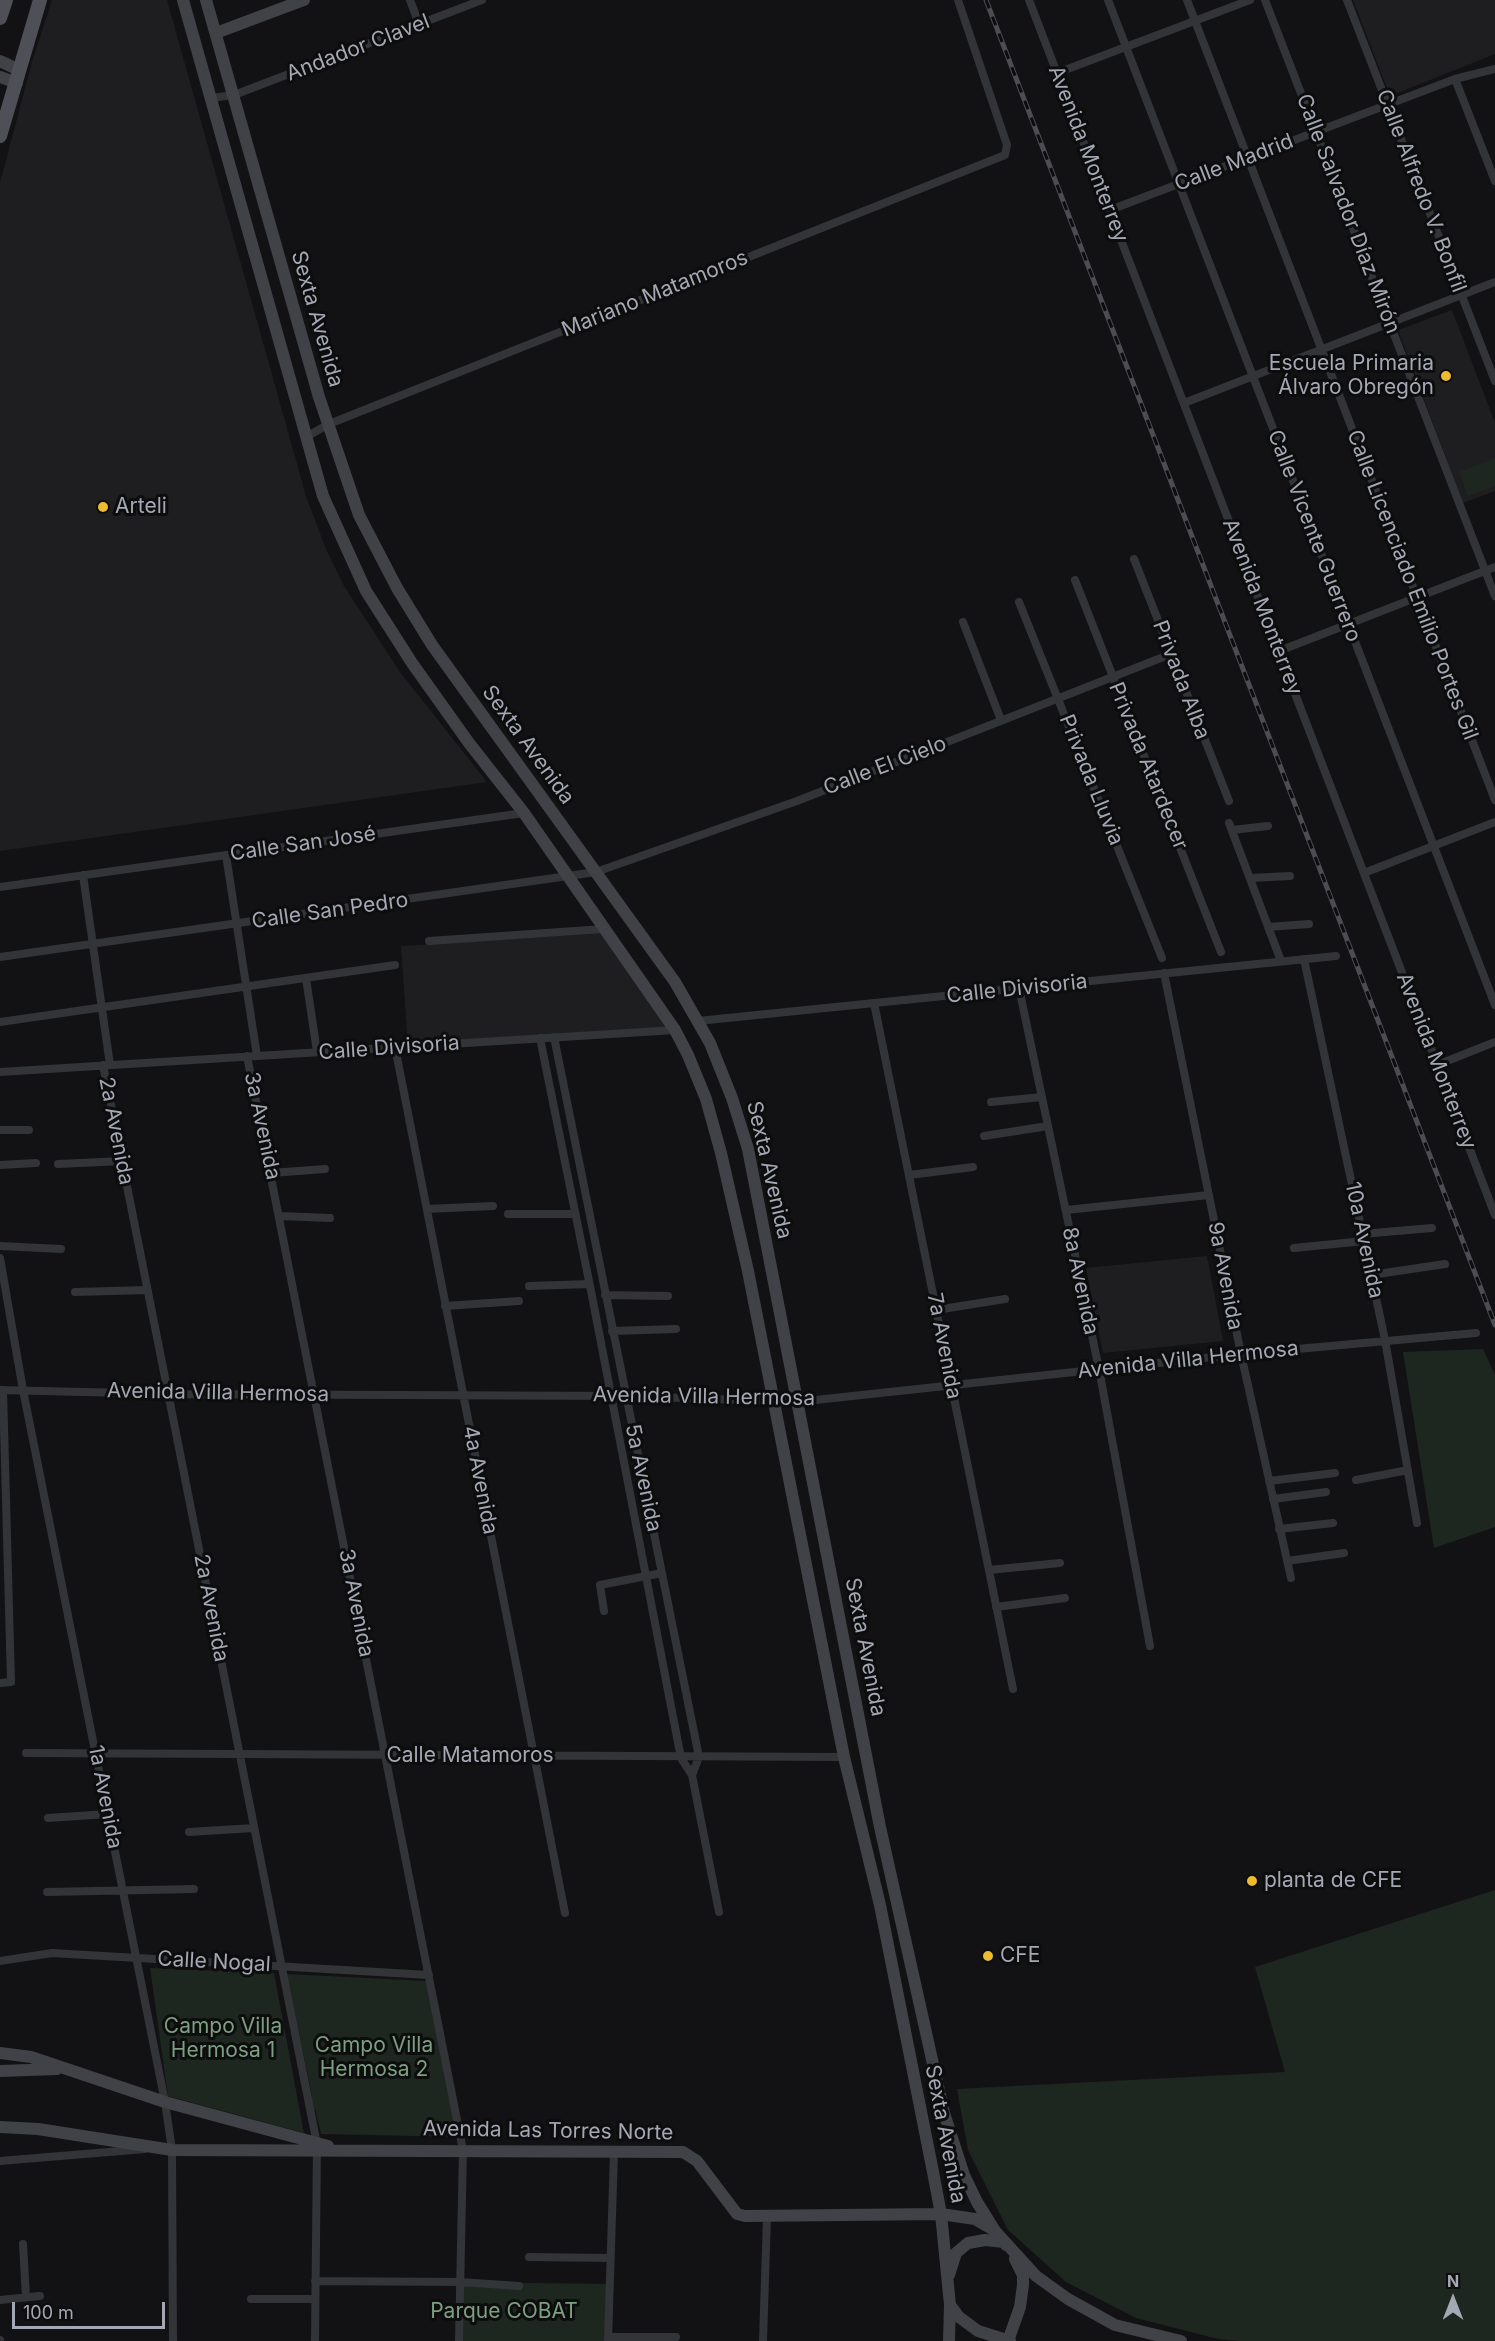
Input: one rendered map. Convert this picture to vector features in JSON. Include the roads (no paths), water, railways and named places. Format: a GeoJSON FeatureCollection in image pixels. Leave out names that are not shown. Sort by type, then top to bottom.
{"type":"FeatureCollection","features":[{"type":"Feature","properties":{"kind":"main road"},"geometry":{"type":"LineString","coordinates":[[0,18],[6,0]]}},
{"type":"Feature","properties":{"kind":"main road"},"geometry":{"type":"LineString","coordinates":[[0,136],[40,0]]}},
{"type":"Feature","properties":{"kind":"main road","name":"Sexta Avenida"},"geometry":{"type":"LineString","coordinates":[[183,0],[323,496],[366,591],[412,663],[524,813],[675,1030],[706,1099],[748,1271],[844,1757],[880,1905],[941,2214],[950,2305],[949,2341]]}},
{"type":"Feature","properties":{"kind":"main road","name":"Sexta Avenida"},"geometry":{"type":"LineString","coordinates":[[206,0],[276,249],[359,515],[397,588],[432,645],[675,982],[710,1043],[730,1093],[748,1149],[880,1827],[944,2113],[964,2175],[995,2231],[1036,2276],[1068,2299],[1115,2325],[1180,2341]]}},
{"type":"Feature","properties":{"kind":"main road"},"geometry":{"type":"LineString","coordinates":[[216,33],[304,0]]}},
{"type":"Feature","properties":{"kind":"main road"},"geometry":{"type":"LineString","coordinates":[[0,61],[18,77]]}},
{"type":"Feature","properties":{"kind":"main road"},"geometry":{"type":"LineString","coordinates":[[0,77],[18,77]]}},
{"type":"Feature","properties":{"kind":"main road","name":"Avenida Las Torres Norte"},"geometry":{"type":"LineString","coordinates":[[0,2053],[32,2057],[165,2102],[317,2147],[683,2152],[697,2161],[727,2204],[737,2214],[767,2217],[941,2214],[975,2219],[995,2231]]}},
{"type":"Feature","properties":{"kind":"main road","name":"Avenida Las Torres Norte"},"geometry":{"type":"LineString","coordinates":[[0,2071],[64,2068]]}},
{"type":"Feature","properties":{"kind":"main road"},"geometry":{"type":"LineString","coordinates":[[0,2127],[38,2129],[166,2149],[317,2147]]}},
{"type":"Feature","properties":{"kind":"main road"},"geometry":{"type":"LineString","coordinates":[[946,2282],[956,2253],[968,2243],[985,2240],[1004,2242],[1020,2265],[1023,2285],[1020,2307],[1008,2341],[978,2331],[959,2317],[950,2305]]}},
{"type":"Feature","properties":{"kind":"street"},"geometry":{"type":"LineString","coordinates":[[410,0],[419,24]]}},
{"type":"Feature","properties":{"kind":"street","name":"Andador Clavel"},"geometry":{"type":"LineString","coordinates":[[211,98],[234,95],[482,0]]}},
{"type":"Feature","properties":{"kind":"street","name":"Mariano Matamoros"},"geometry":{"type":"LineString","coordinates":[[306,437],[329,424],[1005,155],[1007,145],[958,0]]}},
{"type":"Feature","properties":{"kind":"street","name":"Avenida Monterrey"},"geometry":{"type":"LineString","coordinates":[[1029,0],[1495,1215]]}},
{"type":"Feature","properties":{"kind":"street","name":"Calle Vicente Guerrero"},"geometry":{"type":"LineString","coordinates":[[1108,0],[1495,1005]]}},
{"type":"Feature","properties":{"kind":"street","name":"Calle Licenciado Emilio Portes Gil"},"geometry":{"type":"LineString","coordinates":[[1187,0],[1495,800]]}},
{"type":"Feature","properties":{"kind":"street"},"geometry":{"type":"LineString","coordinates":[[1057,73],[1250,0]]}},
{"type":"Feature","properties":{"kind":"street","name":"Calle Salvador Díaz Mirón"},"geometry":{"type":"LineString","coordinates":[[1265,0],[1495,596]]}},
{"type":"Feature","properties":{"kind":"street","name":"Calle Alfredo V. Bonfil"},"geometry":{"type":"LineString","coordinates":[[1347,0],[1495,381]]}},
{"type":"Feature","properties":{"kind":"street","name":"Calle Madrid"},"geometry":{"type":"LineString","coordinates":[[1110,210],[1455,79],[1495,69]]}},
{"type":"Feature","properties":{"kind":"street"},"geometry":{"type":"LineString","coordinates":[[1455,79],[1495,181]]}},
{"type":"Feature","properties":{"kind":"street"},"geometry":{"type":"LineString","coordinates":[[1184,403],[1495,282]]}},
{"type":"Feature","properties":{"kind":"street","name":"Privada Alba"},"geometry":{"type":"LineString","coordinates":[[1134,559],[1229,801]]}},
{"type":"Feature","properties":{"kind":"street"},"geometry":{"type":"LineString","coordinates":[[1279,651],[1495,567]]}},
{"type":"Feature","properties":{"kind":"street","name":"Privada Atardecer"},"geometry":{"type":"LineString","coordinates":[[1075,580],[1221,952]]}},
{"type":"Feature","properties":{"kind":"street","name":"Privada Lluvia"},"geometry":{"type":"LineString","coordinates":[[1019,602],[1162,958]]}},
{"type":"Feature","properties":{"kind":"street"},"geometry":{"type":"LineString","coordinates":[[963,622],[1001,720]]}},
{"type":"Feature","properties":{"kind":"street","name":"Calle El Cielo"},"geometry":{"type":"LineString","coordinates":[[568,878],[596,872],[796,801],[1171,654]]}},
{"type":"Feature","properties":{"kind":"street","name":"Calle San José"},"geometry":{"type":"LineString","coordinates":[[0,887],[524,813]]}},
{"type":"Feature","properties":{"kind":"street"},"geometry":{"type":"LineString","coordinates":[[1364,873],[1495,822]]}},
{"type":"Feature","properties":{"kind":"street"},"geometry":{"type":"LineString","coordinates":[[1268,826],[1230,826],[1281,961]]}},
{"type":"Feature","properties":{"kind":"street"},"geometry":{"type":"LineString","coordinates":[[226,855],[257,1056]]}},
{"type":"Feature","properties":{"kind":"street","name":"2a Avenida"},"geometry":{"type":"LineString","coordinates":[[83,876],[101,1007],[106,1065],[122,1161],[317,2147],[315,2341]]}},
{"type":"Feature","properties":{"kind":"street"},"geometry":{"type":"LineString","coordinates":[[1250,878],[1290,876]]}},
{"type":"Feature","properties":{"kind":"street","name":"Calle San Pedro"},"geometry":{"type":"LineString","coordinates":[[0,957],[568,878]]}},
{"type":"Feature","properties":{"kind":"street"},"geometry":{"type":"LineString","coordinates":[[1268,927],[1310,924]]}},
{"type":"Feature","properties":{"kind":"street"},"geometry":{"type":"LineString","coordinates":[[429,941],[604,929]]}},
{"type":"Feature","properties":{"kind":"street","name":"Calle Divisoria"},"geometry":{"type":"LineString","coordinates":[[698,1022],[1336,956]]}},
{"type":"Feature","properties":{"kind":"street","name":"10a Avenida"},"geometry":{"type":"LineString","coordinates":[[1304,959],[1385,1340],[1417,1523]]}},
{"type":"Feature","properties":{"kind":"street"},"geometry":{"type":"LineString","coordinates":[[0,1022],[395,965]]}},
{"type":"Feature","properties":{"kind":"street","name":"9a Avenida"},"geometry":{"type":"LineString","coordinates":[[1164,974],[1240,1354],[1290,1578]]}},
{"type":"Feature","properties":{"kind":"street"},"geometry":{"type":"LineString","coordinates":[[306,978],[317,1052]]}},
{"type":"Feature","properties":{"kind":"street","name":"8a Avenida"},"geometry":{"type":"LineString","coordinates":[[1019,988],[1098,1370],[1150,1646]]}},
{"type":"Feature","properties":{"kind":"street","name":"7a Avenida"},"geometry":{"type":"LineString","coordinates":[[874,1003],[1013,1689]]}},
{"type":"Feature","properties":{"kind":"street","name":"Calle Divisoria"},"geometry":{"type":"LineString","coordinates":[[0,1071],[675,1030]]}},
{"type":"Feature","properties":{"kind":"street","name":"5a Avenida"},"geometry":{"type":"LineString","coordinates":[[554,1037],[699,1757]]}},
{"type":"Feature","properties":{"kind":"street","name":"5a Avenida"},"geometry":{"type":"LineString","coordinates":[[540,1038],[612,1396],[681,1758],[692,1775],[719,1912]]}},
{"type":"Feature","properties":{"kind":"street"},"geometry":{"type":"LineString","coordinates":[[1437,1065],[1495,1042]]}},
{"type":"Feature","properties":{"kind":"street","name":"4a Avenida"},"geometry":{"type":"LineString","coordinates":[[395,1047],[565,1913]]}},
{"type":"Feature","properties":{"kind":"street","name":"3a Avenida"},"geometry":{"type":"LineString","coordinates":[[248,1056],[463,2150],[459,2341]]}},
{"type":"Feature","properties":{"kind":"street"},"geometry":{"type":"LineString","coordinates":[[991,1102],[1042,1097]]}},
{"type":"Feature","properties":{"kind":"street"},"geometry":{"type":"LineString","coordinates":[[984,1136],[1048,1126]]}},
{"type":"Feature","properties":{"kind":"street"},"geometry":{"type":"LineString","coordinates":[[0,1130],[29,1130]]}},
{"type":"Feature","properties":{"kind":"street"},"geometry":{"type":"LineString","coordinates":[[58,1164],[122,1161]]}},
{"type":"Feature","properties":{"kind":"street"},"geometry":{"type":"LineString","coordinates":[[0,1165],[36,1163]]}},
{"type":"Feature","properties":{"kind":"street"},"geometry":{"type":"LineString","coordinates":[[565,1165],[579,1163]]}},
{"type":"Feature","properties":{"kind":"street"},"geometry":{"type":"LineString","coordinates":[[909,1175],[973,1167]]}},
{"type":"Feature","properties":{"kind":"street"},"geometry":{"type":"LineString","coordinates":[[271,1173],[325,1169]]}},
{"type":"Feature","properties":{"kind":"street"},"geometry":{"type":"LineString","coordinates":[[1066,1210],[1209,1196]]}},
{"type":"Feature","properties":{"kind":"street"},"geometry":{"type":"LineString","coordinates":[[427,1209],[493,1206]]}},
{"type":"Feature","properties":{"kind":"street"},"geometry":{"type":"LineString","coordinates":[[508,1214],[575,1214]]}},
{"type":"Feature","properties":{"kind":"street"},"geometry":{"type":"LineString","coordinates":[[280,1216],[330,1218]]}},
{"type":"Feature","properties":{"kind":"street"},"geometry":{"type":"LineString","coordinates":[[577,1226],[591,1224]]}},
{"type":"Feature","properties":{"kind":"street"},"geometry":{"type":"LineString","coordinates":[[1294,1248],[1432,1227]]}},
{"type":"Feature","properties":{"kind":"street"},"geometry":{"type":"LineString","coordinates":[[0,1246],[61,1249]]}},
{"type":"Feature","properties":{"kind":"street","name":"1a Avenida"},"geometry":{"type":"LineString","coordinates":[[0,1258],[23,1390],[165,2102],[173,2341]]}},
{"type":"Feature","properties":{"kind":"street"},"geometry":{"type":"LineString","coordinates":[[1371,1275],[1445,1264]]}},
{"type":"Feature","properties":{"kind":"street"},"geometry":{"type":"LineString","coordinates":[[529,1286],[589,1284]]}},
{"type":"Feature","properties":{"kind":"street"},"geometry":{"type":"LineString","coordinates":[[75,1292],[147,1290]]}},
{"type":"Feature","properties":{"kind":"street"},"geometry":{"type":"LineString","coordinates":[[605,1295],[668,1296]]}},
{"type":"Feature","properties":{"kind":"street"},"geometry":{"type":"LineString","coordinates":[[936,1310],[1005,1299]]}},
{"type":"Feature","properties":{"kind":"street"},"geometry":{"type":"LineString","coordinates":[[446,1306],[519,1301]]}},
{"type":"Feature","properties":{"kind":"street"},"geometry":{"type":"LineString","coordinates":[[612,1331],[675,1329]]}},
{"type":"Feature","properties":{"kind":"street","name":"Avenida Villa Hermosa"},"geometry":{"type":"LineString","coordinates":[[1,1390],[168,1394],[626,1396],[797,1402],[1240,1354],[1476,1333]]}},
{"type":"Feature","properties":{"kind":"street"},"geometry":{"type":"LineString","coordinates":[[0,1683],[11,1682],[3,1551],[1,1390]]}},
{"type":"Feature","properties":{"kind":"street"},"geometry":{"type":"LineString","coordinates":[[1356,1480],[1408,1470]]}},
{"type":"Feature","properties":{"kind":"street"},"geometry":{"type":"LineString","coordinates":[[1269,1480],[1335,1473]]}},
{"type":"Feature","properties":{"kind":"street"},"geometry":{"type":"LineString","coordinates":[[1273,1499],[1326,1492]]}},
{"type":"Feature","properties":{"kind":"street"},"geometry":{"type":"LineString","coordinates":[[1280,1528],[1333,1523]]}},
{"type":"Feature","properties":{"kind":"street"},"geometry":{"type":"LineString","coordinates":[[1287,1561],[1344,1553]]}},
{"type":"Feature","properties":{"kind":"street"},"geometry":{"type":"LineString","coordinates":[[989,1570],[1060,1563]]}},
{"type":"Feature","properties":{"kind":"street"},"geometry":{"type":"LineString","coordinates":[[604,1611],[600,1585],[662,1573]]}},
{"type":"Feature","properties":{"kind":"street"},"geometry":{"type":"LineString","coordinates":[[996,1607],[1065,1598]]}},
{"type":"Feature","properties":{"kind":"street","name":"Calle Matamoros"},"geometry":{"type":"LineString","coordinates":[[26,1753],[844,1757]]}},
{"type":"Feature","properties":{"kind":"street"},"geometry":{"type":"LineString","coordinates":[[692,1775],[699,1757]]}},
{"type":"Feature","properties":{"kind":"street"},"geometry":{"type":"LineString","coordinates":[[48,1818],[108,1814]]}},
{"type":"Feature","properties":{"kind":"street"},"geometry":{"type":"LineString","coordinates":[[189,1832],[254,1828]]}},
{"type":"Feature","properties":{"kind":"street"},"geometry":{"type":"LineString","coordinates":[[47,1892],[194,1889]]}},
{"type":"Feature","properties":{"kind":"street","name":"Calle Nogal"},"geometry":{"type":"LineString","coordinates":[[0,1961],[52,1953],[429,1974]]}},
{"type":"Feature","properties":{"kind":"street"},"geometry":{"type":"LineString","coordinates":[[0,2160],[166,2149]]}},
{"type":"Feature","properties":{"kind":"street"},"geometry":{"type":"LineString","coordinates":[[614,2152],[608,2339],[676,2337]]}},
{"type":"Feature","properties":{"kind":"street"},"geometry":{"type":"LineString","coordinates":[[763,2341],[767,2217]]}},
{"type":"Feature","properties":{"kind":"street"},"geometry":{"type":"LineString","coordinates":[[23,2244],[26,2297]]}},
{"type":"Feature","properties":{"kind":"street"},"geometry":{"type":"LineString","coordinates":[[529,2257],[610,2258]]}},
{"type":"Feature","properties":{"kind":"street"},"geometry":{"type":"LineString","coordinates":[[315,2281],[460,2282],[519,2286]]}},
{"type":"Feature","properties":{"kind":"street"},"geometry":{"type":"LineString","coordinates":[[0,2300],[40,2296]]}},
{"type":"Feature","properties":{"kind":"street"},"geometry":{"type":"LineString","coordinates":[[251,2299],[315,2299]]}},
{"type":"Feature","properties":{"kind":"railway"},"geometry":{"type":"LineString","coordinates":[[986,0],[1495,1325]]}},
{"type":"Feature","properties":{"kind":"place","name":"Escuela Primaria Álvaro Obregón"},"geometry":{"type":"Point","coordinates":[1446,376]}},
{"type":"Feature","properties":{"kind":"place","name":"Arteli"},"geometry":{"type":"Point","coordinates":[103,507]}},
{"type":"Feature","properties":{"kind":"place","name":"planta de CFE"},"geometry":{"type":"Point","coordinates":[1252,1881]}},
{"type":"Feature","properties":{"kind":"place","name":"CFE"},"geometry":{"type":"Point","coordinates":[988,1956]}},
{"type":"Feature","properties":{"kind":"park label","name":"Campo Villa Hermosa 1"},"geometry":{"type":"Point","coordinates":[223,2039]}},
{"type":"Feature","properties":{"kind":"park label","name":"Campo Villa Hermosa 2"},"geometry":{"type":"Point","coordinates":[374,2058]}},
{"type":"Feature","properties":{"kind":"park label","name":"Parque COBAT"},"geometry":{"type":"Point","coordinates":[504,2312]}}]}
